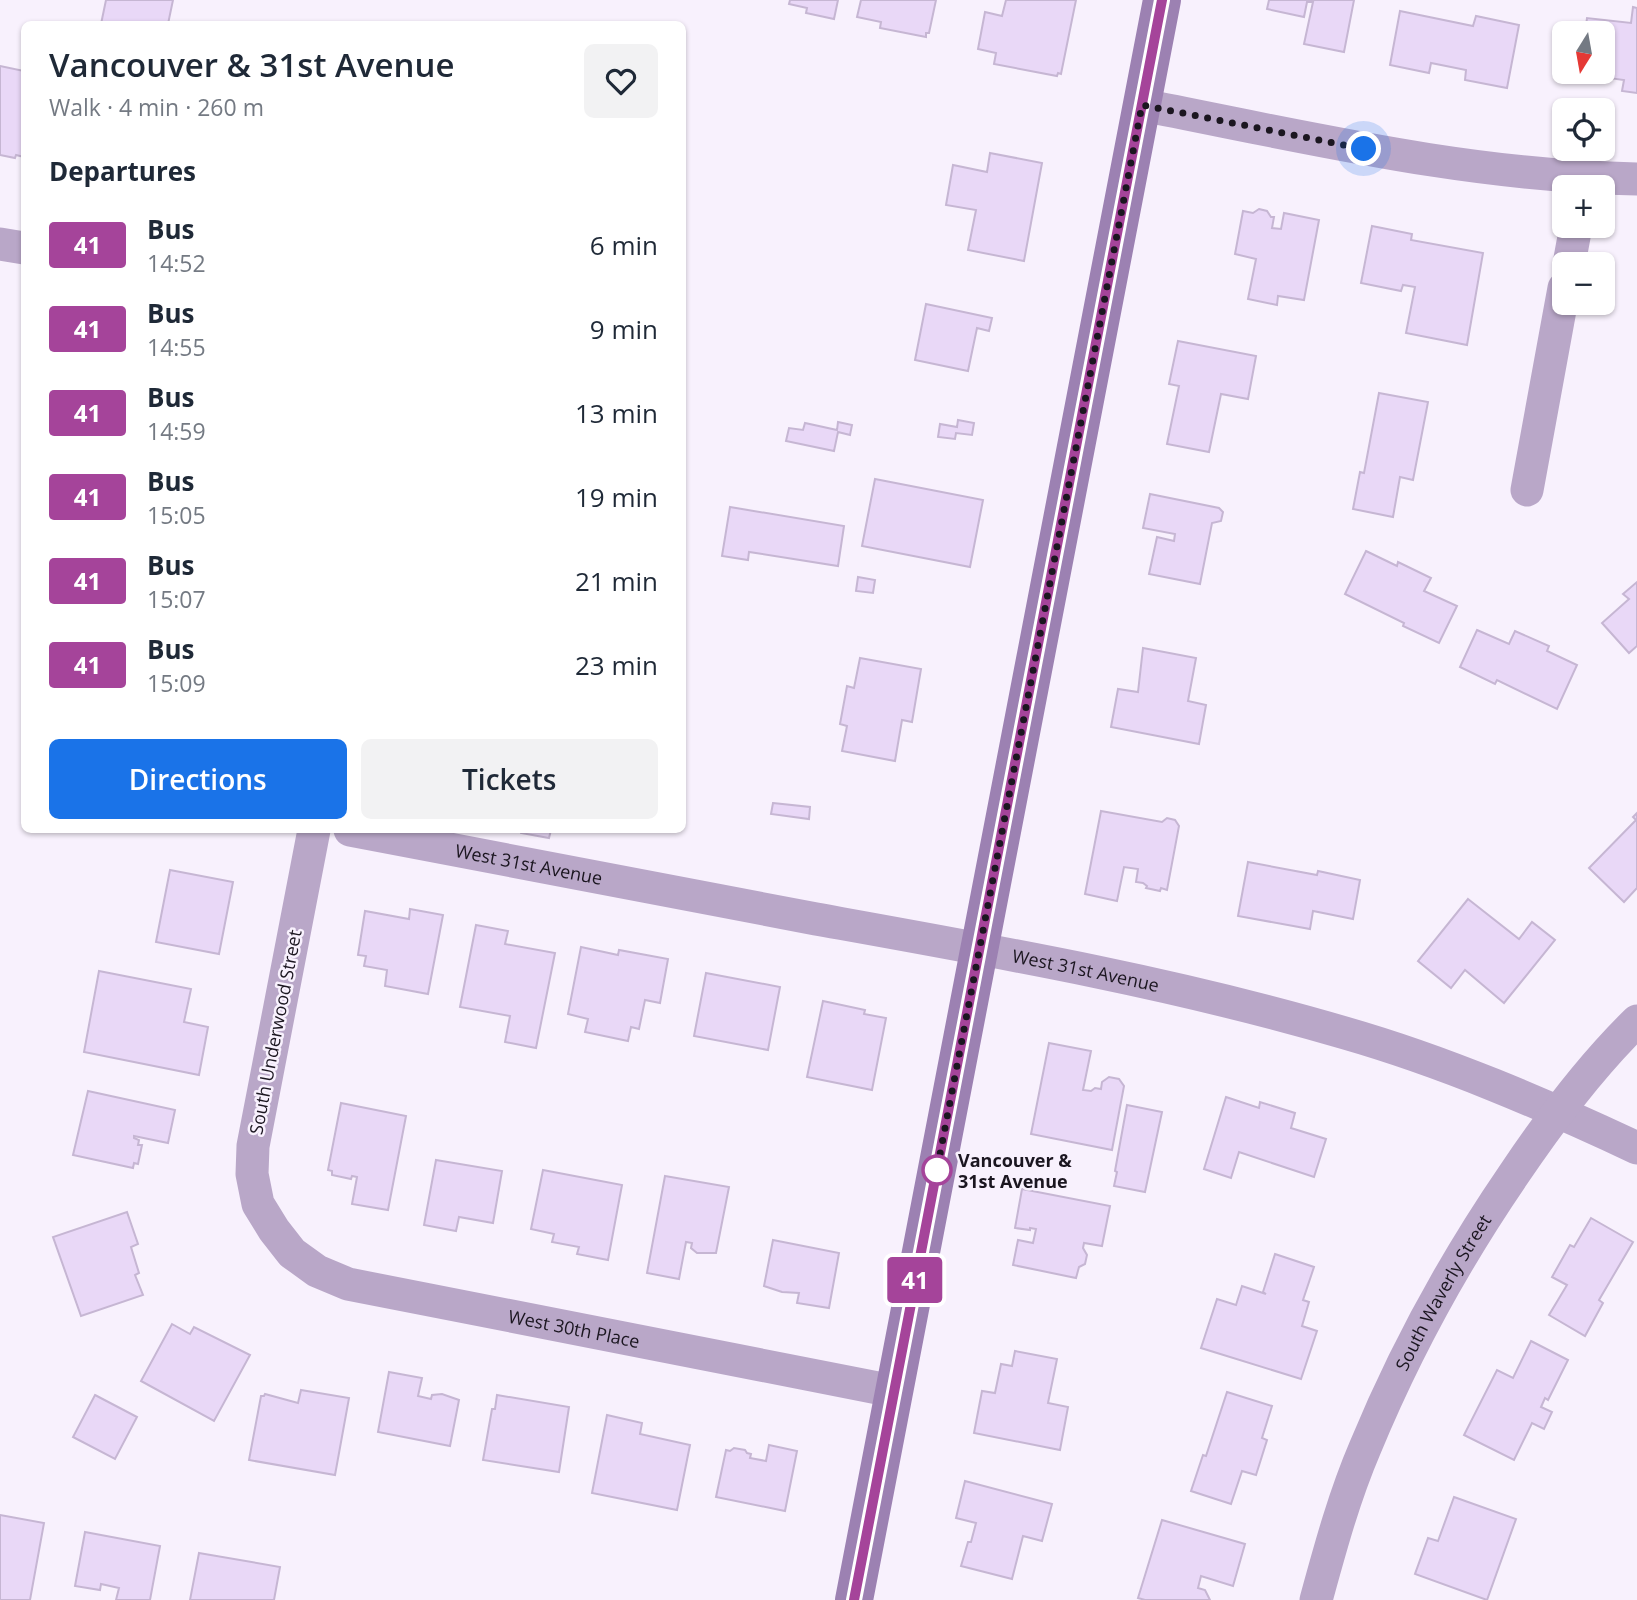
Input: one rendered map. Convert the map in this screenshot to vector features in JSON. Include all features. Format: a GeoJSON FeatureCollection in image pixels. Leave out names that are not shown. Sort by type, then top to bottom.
{"type":"FeatureCollection","features":[{"type":"Feature","properties":{"kind":"street"},"geometry":{"type":"LineString","coordinates":[[854,1600],[1162,0]]}},
{"type":"Feature","properties":{"kind":"street"},"geometry":{"type":"LineString","coordinates":[[1142,105],[1389,154],[1552,178]]}},
{"type":"Feature","properties":{"kind":"street"},"geometry":{"type":"LineString","coordinates":[[1615,181],[1637,179]]}},
{"type":"Feature","properties":{"kind":"street"},"geometry":{"type":"LineString","coordinates":[[0,244],[21,248]]}},
{"type":"Feature","properties":{"kind":"street"},"geometry":{"type":"LineString","coordinates":[[1527,490],[1559,315]]}},
{"type":"Feature","properties":{"kind":"street","name":"South Underwood Street"},"geometry":{"type":"LineString","coordinates":[[274,1230],[258,1204],[252,1174],[253,1146],[313,833]]}},
{"type":"Feature","properties":{"kind":"street","name":"West 31st Avenue"},"geometry":{"type":"LineString","coordinates":[[367,833],[1164,987],[1347,1033],[1455,1070],[1557,1111],[1637,1148]]}},
{"type":"Feature","properties":{"kind":"street","name":"South Waverly Street"},"geometry":{"type":"LineString","coordinates":[[1316,1600],[1364,1450],[1417,1335],[1476,1230],[1557,1111],[1637,1021]]}},
{"type":"Feature","properties":{"kind":"street","name":"West 30th Place"},"geometry":{"type":"LineString","coordinates":[[274,1230],[292,1253],[317,1271],[348,1284],[893,1391]]}},
{"type":"Feature","properties":{"kind":"building"},"geometry":{"type":"Polygon","coordinates":[[[106,0],[173,0],[169,21],[102,21],[106,0]]]}},
{"type":"Feature","properties":{"kind":"building"},"geometry":{"type":"Polygon","coordinates":[[[790,0],[838,0],[834,19],[806,13],[807,8],[789,4],[790,0]]]}},
{"type":"Feature","properties":{"kind":"building"},"geometry":{"type":"Polygon","coordinates":[[[861,0],[936,0],[929,33],[926,33],[926,37],[880,28],[881,22],[857,17],[861,0]]]}},
{"type":"Feature","properties":{"kind":"building"},"geometry":{"type":"Polygon","coordinates":[[[1006,0],[1076,0],[1061,74],[1058,73],[1057,76],[994,64],[996,53],[978,49],[985,12],[1002,16],[1006,0]]]}},
{"type":"Feature","properties":{"kind":"building"},"geometry":{"type":"Polygon","coordinates":[[[1269,0],[1354,0],[1344,52],[1304,44],[1313,2],[1307,2],[1304,17],[1267,9],[1269,0]]]}},
{"type":"Feature","properties":{"kind":"building"},"geometry":{"type":"Polygon","coordinates":[[[1633,7],[1637,8],[1637,93],[1622,91],[1624,80],[1615,79],[1615,21],[1631,23],[1633,7]]]}},
{"type":"Feature","properties":{"kind":"building"},"geometry":{"type":"Polygon","coordinates":[[[1400,11],[1473,26],[1476,16],[1519,25],[1507,88],[1465,80],[1466,70],[1431,63],[1429,73],[1390,65],[1400,11]]]}},
{"type":"Feature","properties":{"kind":"building"},"geometry":{"type":"Polygon","coordinates":[[[1587,18],[1613,21],[1587,21],[1587,18]]]}},
{"type":"Feature","properties":{"kind":"building"},"geometry":{"type":"Polygon","coordinates":[[[0,66],[21,70],[21,156],[16,155],[15,158],[0,155],[0,66]]]}},
{"type":"Feature","properties":{"kind":"building"},"geometry":{"type":"Polygon","coordinates":[[[990,153],[1042,163],[1024,261],[968,250],[976,210],[946,205],[953,165],[987,172],[990,153]]]}},
{"type":"Feature","properties":{"kind":"building"},"geometry":{"type":"Polygon","coordinates":[[[1259,209],[1274,217],[1272,228],[1281,229],[1284,213],[1319,220],[1304,300],[1278,296],[1277,305],[1248,299],[1256,259],[1235,254],[1243,211],[1253,213],[1259,209]]]}},
{"type":"Feature","properties":{"kind":"building"},"geometry":{"type":"Polygon","coordinates":[[[1372,226],[1412,234],[1411,240],[1483,253],[1467,345],[1406,333],[1415,287],[1403,285],[1401,291],[1361,283],[1372,226]]]}},
{"type":"Feature","properties":{"kind":"building"},"geometry":{"type":"Polygon","coordinates":[[[926,304],[992,318],[989,331],[977,328],[968,371],[915,360],[926,304]]]}},
{"type":"Feature","properties":{"kind":"building"},"geometry":{"type":"Polygon","coordinates":[[[1178,341],[1256,356],[1248,399],[1221,394],[1209,452],[1167,444],[1179,386],[1169,384],[1178,341]]]}},
{"type":"Feature","properties":{"kind":"building"},"geometry":{"type":"Polygon","coordinates":[[[1379,393],[1428,402],[1413,480],[1400,477],[1393,517],[1353,509],[1360,472],[1364,473],[1379,393]]]}},
{"type":"Feature","properties":{"kind":"building"},"geometry":{"type":"Polygon","coordinates":[[[958,420],[974,423],[972,435],[956,433],[955,439],[938,437],[940,424],[957,427],[958,420]]]}},
{"type":"Feature","properties":{"kind":"building"},"geometry":{"type":"Polygon","coordinates":[[[838,422],[852,425],[850,435],[838,432],[834,451],[786,441],[789,428],[803,430],[805,423],[837,430],[838,422]]]}},
{"type":"Feature","properties":{"kind":"building"},"geometry":{"type":"Polygon","coordinates":[[[875,479],[983,500],[970,567],[862,546],[875,479]]]}},
{"type":"Feature","properties":{"kind":"building"},"geometry":{"type":"Polygon","coordinates":[[[1150,494],[1219,508],[1223,512],[1221,521],[1212,523],[1200,584],[1149,574],[1157,537],[1174,541],[1175,534],[1143,528],[1150,494]]]}},
{"type":"Feature","properties":{"kind":"building"},"geometry":{"type":"Polygon","coordinates":[[[730,507],[844,526],[838,566],[749,552],[748,560],[722,556],[730,507]]]}},
{"type":"Feature","properties":{"kind":"building"},"geometry":{"type":"Polygon","coordinates":[[[1366,551],[1397,566],[1398,562],[1431,578],[1424,591],[1457,606],[1439,643],[1345,594],[1366,551]]]}},
{"type":"Feature","properties":{"kind":"building"},"geometry":{"type":"Polygon","coordinates":[[[858,577],[875,580],[873,593],[856,591],[858,577]]]}},
{"type":"Feature","properties":{"kind":"building"},"geometry":{"type":"Polygon","coordinates":[[[1637,582],[1637,646],[1629,653],[1602,623],[1629,599],[1623,594],[1637,582]]]}},
{"type":"Feature","properties":{"kind":"building"},"geometry":{"type":"Polygon","coordinates":[[[1477,630],[1509,644],[1515,631],[1549,646],[1547,651],[1577,665],[1557,709],[1497,680],[1495,684],[1460,667],[1477,630]]]}},
{"type":"Feature","properties":{"kind":"building"},"geometry":{"type":"Polygon","coordinates":[[[1143,648],[1196,658],[1188,701],[1206,705],[1199,744],[1111,727],[1118,689],[1138,692],[1143,648]]]}},
{"type":"Feature","properties":{"kind":"building"},"geometry":{"type":"Polygon","coordinates":[[[860,658],[921,669],[912,722],[902,720],[895,761],[842,751],[847,726],[840,724],[847,686],[854,688],[860,658]]]}},
{"type":"Feature","properties":{"kind":"building"},"geometry":{"type":"Polygon","coordinates":[[[773,803],[810,807],[809,819],[771,814],[773,803]]]}},
{"type":"Feature","properties":{"kind":"building"},"geometry":{"type":"Polygon","coordinates":[[[1101,811],[1162,822],[1167,818],[1175,820],[1179,826],[1167,890],[1146,888],[1143,883],[1136,882],[1138,869],[1124,867],[1117,901],[1085,894],[1101,811]]]}},
{"type":"Feature","properties":{"kind":"building"},"geometry":{"type":"Polygon","coordinates":[[[1637,813],[1637,888],[1624,902],[1589,868],[1636,820],[1633,817],[1637,813]]]}},
{"type":"Feature","properties":{"kind":"building"},"geometry":{"type":"Polygon","coordinates":[[[521,833],[550,833],[549,838],[521,833]]]}},
{"type":"Feature","properties":{"kind":"building"},"geometry":{"type":"Polygon","coordinates":[[[1248,862],[1317,875],[1318,871],[1360,880],[1353,919],[1313,911],[1310,929],[1238,916],[1248,862]]]}},
{"type":"Feature","properties":{"kind":"building"},"geometry":{"type":"Polygon","coordinates":[[[170,870],[233,882],[219,954],[156,942],[170,870]]]}},
{"type":"Feature","properties":{"kind":"building"},"geometry":{"type":"Polygon","coordinates":[[[1468,899],[1519,939],[1532,922],[1555,940],[1504,1003],[1465,970],[1451,988],[1418,961],[1468,899]]]}},
{"type":"Feature","properties":{"kind":"building"},"geometry":{"type":"Polygon","coordinates":[[[410,909],[443,915],[428,994],[385,986],[387,970],[364,966],[366,956],[358,955],[365,911],[409,919],[410,909]]]}},
{"type":"Feature","properties":{"kind":"building"},"geometry":{"type":"Polygon","coordinates":[[[476,925],[508,931],[505,944],[555,953],[536,1048],[505,1042],[510,1016],[460,1007],[476,925]]]}},
{"type":"Feature","properties":{"kind":"building"},"geometry":{"type":"Polygon","coordinates":[[[581,947],[618,955],[619,950],[668,959],[660,1003],[645,1000],[639,1029],[631,1027],[628,1041],[585,1032],[588,1019],[568,1014],[581,947]]]}},
{"type":"Feature","properties":{"kind":"building"},"geometry":{"type":"Polygon","coordinates":[[[99,971],[191,989],[184,1022],[208,1027],[199,1075],[84,1052],[99,971]]]}},
{"type":"Feature","properties":{"kind":"building"},"geometry":{"type":"Polygon","coordinates":[[[706,973],[780,987],[768,1050],[694,1036],[706,973]]]}},
{"type":"Feature","properties":{"kind":"building"},"geometry":{"type":"Polygon","coordinates":[[[823,1001],[865,1010],[864,1014],[886,1018],[872,1090],[807,1077],[823,1001]]]}},
{"type":"Feature","properties":{"kind":"building"},"geometry":{"type":"Polygon","coordinates":[[[1049,1043],[1091,1051],[1083,1090],[1101,1089],[1102,1082],[1109,1077],[1119,1079],[1124,1086],[1112,1150],[1031,1134],[1049,1043]]]}},
{"type":"Feature","properties":{"kind":"building"},"geometry":{"type":"Polygon","coordinates":[[[88,1091],[175,1110],[168,1143],[134,1136],[139,1140],[138,1145],[142,1145],[138,1164],[134,1163],[133,1168],[73,1155],[88,1091]]]}},
{"type":"Feature","properties":{"kind":"building"},"geometry":{"type":"Polygon","coordinates":[[[1226,1097],[1259,1108],[1260,1102],[1295,1113],[1291,1128],[1326,1139],[1314,1177],[1239,1152],[1231,1178],[1204,1169],[1226,1097]]]}},
{"type":"Feature","properties":{"kind":"building"},"geometry":{"type":"Polygon","coordinates":[[[341,1103],[406,1116],[388,1210],[352,1204],[357,1177],[352,1176],[351,1179],[332,1175],[332,1171],[328,1170],[341,1103]]]}},
{"type":"Feature","properties":{"kind":"building"},"geometry":{"type":"Polygon","coordinates":[[[1127,1105],[1162,1112],[1145,1192],[1114,1186],[1127,1105]]]}},
{"type":"Feature","properties":{"kind":"building"},"geometry":{"type":"Polygon","coordinates":[[[436,1160],[502,1171],[493,1223],[459,1217],[456,1231],[424,1225],[436,1160]]]}},
{"type":"Feature","properties":{"kind":"building"},"geometry":{"type":"Polygon","coordinates":[[[543,1170],[622,1185],[608,1260],[577,1254],[579,1247],[552,1242],[554,1234],[531,1229],[543,1170]]]}},
{"type":"Feature","properties":{"kind":"building"},"geometry":{"type":"Polygon","coordinates":[[[665,1176],[729,1187],[716,1253],[697,1253],[691,1248],[692,1243],[686,1242],[679,1279],[647,1273],[665,1176]]]}},
{"type":"Feature","properties":{"kind":"building"},"geometry":{"type":"Polygon","coordinates":[[[1022,1189],[1110,1206],[1102,1246],[1084,1243],[1083,1248],[1087,1255],[1085,1264],[1079,1267],[1076,1278],[1013,1265],[1018,1240],[1033,1243],[1036,1229],[1015,1228],[1022,1189]]]}},
{"type":"Feature","properties":{"kind":"building"},"geometry":{"type":"Polygon","coordinates":[[[127,1212],[138,1244],[131,1247],[139,1273],[135,1275],[143,1295],[81,1316],[53,1237],[127,1212]]]}},
{"type":"Feature","properties":{"kind":"building"},"geometry":{"type":"Polygon","coordinates":[[[1591,1218],[1633,1242],[1599,1300],[1603,1303],[1585,1336],[1549,1315],[1567,1285],[1552,1277],[1570,1245],[1574,1247],[1591,1218]]]}},
{"type":"Feature","properties":{"kind":"building"},"geometry":{"type":"Polygon","coordinates":[[[773,1240],[839,1253],[829,1308],[797,1303],[799,1293],[782,1292],[764,1286],[773,1240]]]}},
{"type":"Feature","properties":{"kind":"building"},"geometry":{"type":"Polygon","coordinates":[[[1275,1254],[1314,1267],[1303,1300],[1309,1302],[1302,1326],[1317,1331],[1301,1379],[1201,1348],[1217,1299],[1236,1305],[1242,1286],[1266,1294],[1263,1292],[1275,1254]]]}},
{"type":"Feature","properties":{"kind":"building"},"geometry":{"type":"Polygon","coordinates":[[[172,1324],[190,1334],[194,1327],[250,1355],[214,1421],[141,1381],[172,1324]]]}},
{"type":"Feature","properties":{"kind":"building"},"geometry":{"type":"Polygon","coordinates":[[[1531,1341],[1568,1360],[1548,1400],[1545,1398],[1541,1407],[1552,1412],[1544,1429],[1532,1423],[1514,1460],[1464,1435],[1497,1370],[1513,1378],[1531,1341]]]}},
{"type":"Feature","properties":{"kind":"building"},"geometry":{"type":"Polygon","coordinates":[[[1015,1351],[1057,1359],[1048,1403],[1068,1407],[1060,1450],[974,1433],[982,1391],[995,1393],[1001,1364],[1012,1366],[1015,1351]]]}},
{"type":"Feature","properties":{"kind":"building"},"geometry":{"type":"Polygon","coordinates":[[[389,1372],[422,1378],[418,1396],[431,1399],[432,1395],[442,1394],[459,1400],[450,1446],[378,1432],[389,1372]]]}},
{"type":"Feature","properties":{"kind":"building"},"geometry":{"type":"Polygon","coordinates":[[[301,1390],[349,1398],[335,1475],[249,1460],[261,1396],[265,1394],[298,1403],[301,1390]]]}},
{"type":"Feature","properties":{"kind":"building"},"geometry":{"type":"Polygon","coordinates":[[[1227,1392],[1272,1406],[1262,1438],[1267,1440],[1256,1475],[1242,1471],[1231,1504],[1191,1491],[1203,1455],[1206,1456],[1227,1392]]]}},
{"type":"Feature","properties":{"kind":"building"},"geometry":{"type":"Polygon","coordinates":[[[95,1395],[137,1417],[115,1459],[73,1437],[95,1395]]]}},
{"type":"Feature","properties":{"kind":"building"},"geometry":{"type":"Polygon","coordinates":[[[497,1395],[569,1407],[559,1472],[483,1460],[497,1395]]]}},
{"type":"Feature","properties":{"kind":"building"},"geometry":{"type":"Polygon","coordinates":[[[607,1415],[642,1423],[640,1434],[690,1445],[677,1510],[592,1493],[607,1415]]]}},
{"type":"Feature","properties":{"kind":"building"},"geometry":{"type":"Polygon","coordinates":[[[769,1445],[797,1451],[785,1511],[716,1497],[726,1450],[745,1450],[751,1454],[750,1458],[766,1461],[769,1445]]]}},
{"type":"Feature","properties":{"kind":"building"},"geometry":{"type":"Polygon","coordinates":[[[965,1481],[1052,1504],[1042,1541],[1023,1536],[1012,1579],[961,1566],[976,1523],[956,1518],[965,1481]]]}},
{"type":"Feature","properties":{"kind":"building"},"geometry":{"type":"Polygon","coordinates":[[[1454,1497],[1516,1519],[1487,1600],[1415,1574],[1428,1538],[1438,1541],[1454,1497]]]}},
{"type":"Feature","properties":{"kind":"building"},"geometry":{"type":"Polygon","coordinates":[[[0,1515],[44,1523],[30,1600],[0,1600],[0,1515]]]}},
{"type":"Feature","properties":{"kind":"building"},"geometry":{"type":"Polygon","coordinates":[[[1162,1520],[1245,1544],[1233,1586],[1201,1576],[1198,1588],[1205,1590],[1210,1600],[1138,1598],[1162,1520]]]}},
{"type":"Feature","properties":{"kind":"building"},"geometry":{"type":"Polygon","coordinates":[[[85,1532],[160,1546],[150,1600],[116,1600],[119,1588],[101,1584],[100,1590],[75,1586],[85,1532]]]}},
{"type":"Feature","properties":{"kind":"building"},"geometry":{"type":"Polygon","coordinates":[[[199,1553],[280,1567],[274,1600],[190,1600],[199,1553]]]}},
{"type":"Feature","properties":{"kind":"bus line","name":"41"},"geometry":{"type":"LineString","coordinates":[[854,1600],[1162,0]]}},
{"type":"Feature","properties":{"kind":"place","name":"Vancouver & 31st Avenue"},"geometry":{"type":"Point","coordinates":[937,1170]}},
{"type":"Feature","properties":{"kind":"route"},"geometry":{"type":"LineString","coordinates":[[937,1170],[935,1180],[1142,105],[1364,149]]}}]}
